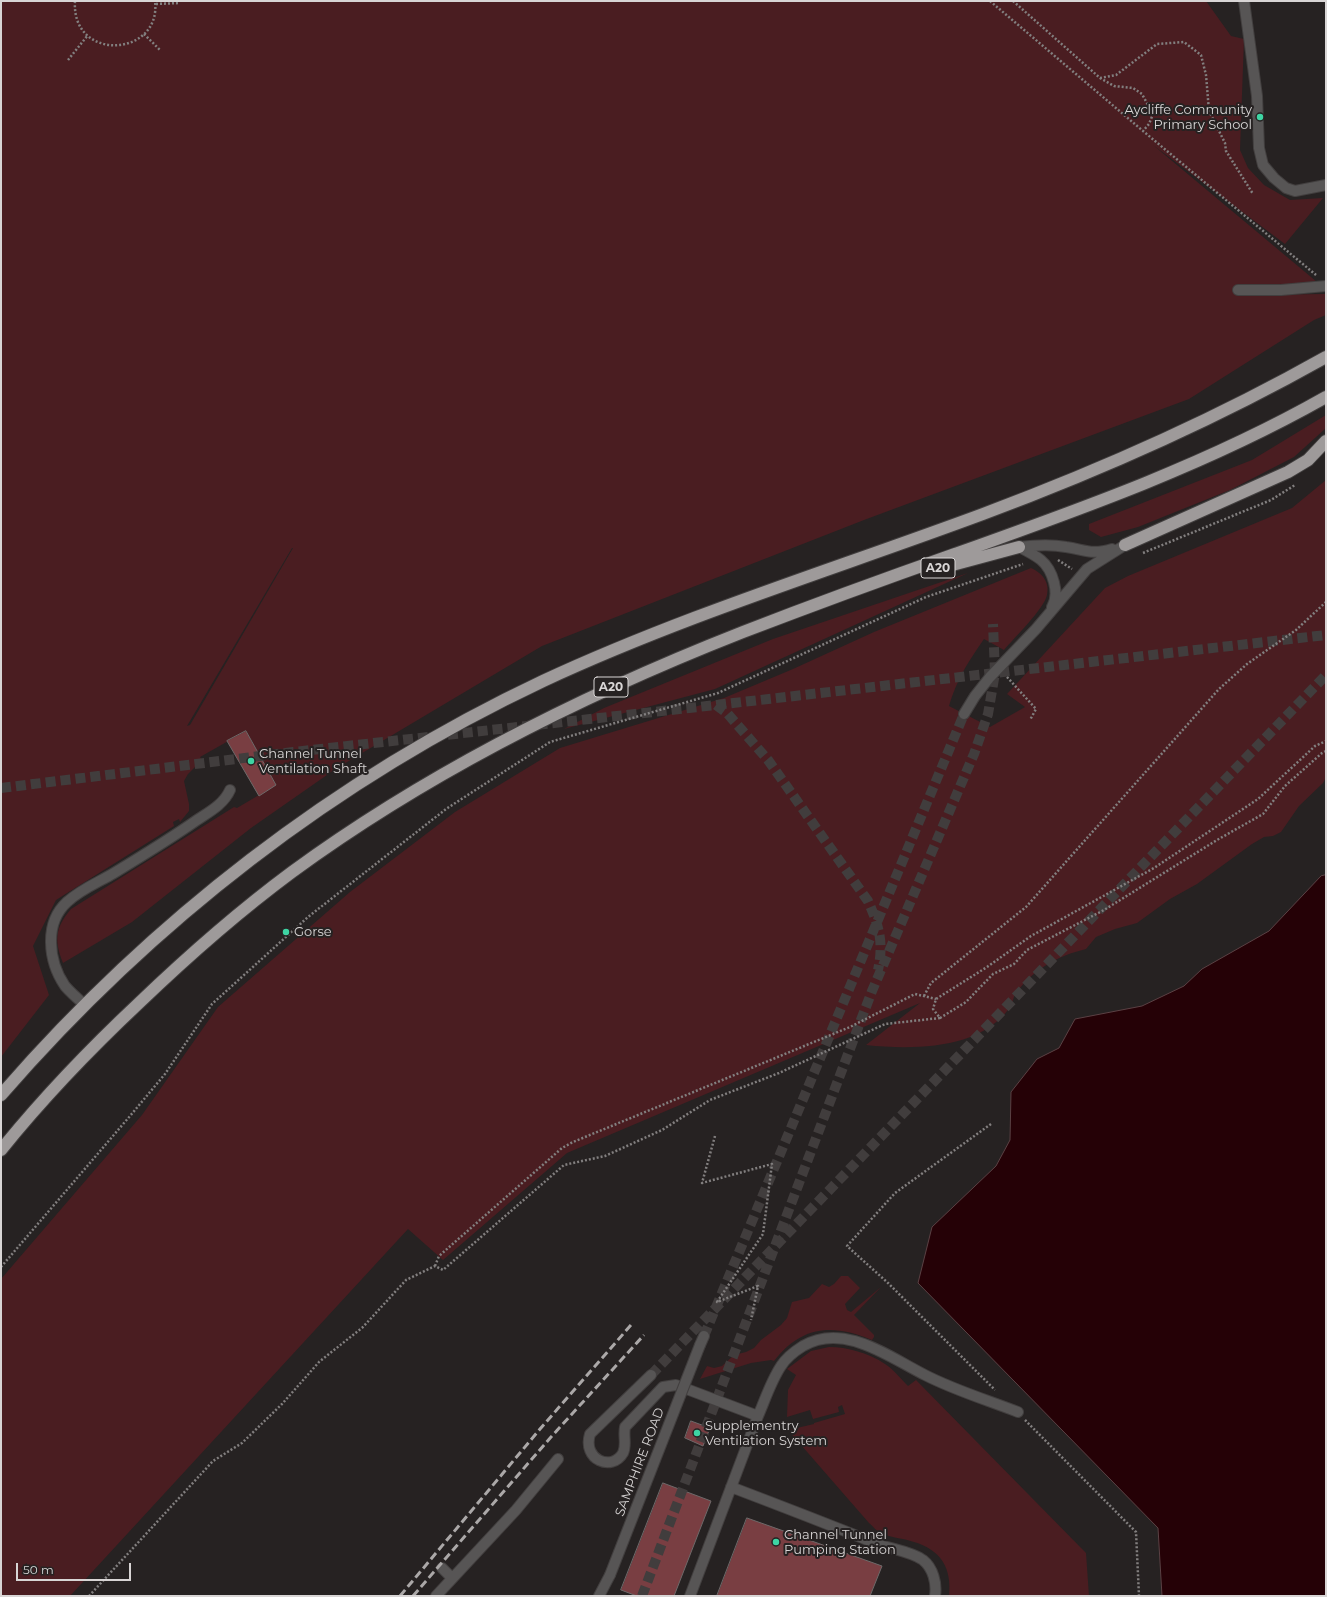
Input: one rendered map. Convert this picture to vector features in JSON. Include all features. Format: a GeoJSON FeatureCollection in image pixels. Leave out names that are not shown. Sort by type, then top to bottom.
{"type":"FeatureCollection","features":[{"type":"Feature","properties":{"kind":"highway","name":"A20"},"geometry":{"type":"LineString","coordinates":[[1,1095],[34,1057],[85,1005],[175,920],[273,842],[384,766],[463,721],[544,681],[659,632],[761,592],[986,513],[1113,462],[1243,403],[1326,357]]}},
{"type":"Feature","properties":{"kind":"highway","name":"A20"},"geometry":{"type":"LineString","coordinates":[[1,1150],[59,1082],[109,1031],[188,956],[291,872],[340,838],[466,761],[561,711],[630,678],[745,632],[1056,518],[1168,474],[1214,455],[1265,430],[1326,397]]}},
{"type":"Feature","properties":{"kind":"highway"},"geometry":{"type":"LineString","coordinates":[[1125,545],[1288,472],[1308,460],[1326,441]]}},
{"type":"Feature","properties":{"kind":"highway","name":"A20"},"geometry":{"type":"LineString","coordinates":[[857,590],[1020,547]]}},
{"type":"Feature","properties":{"kind":"lane"},"geometry":{"type":"LineString","coordinates":[[1242,2],[1257,96],[1259,148],[1263,165],[1274,178],[1286,188],[1295,191],[1326,185]]}},
{"type":"Feature","properties":{"kind":"lane"},"geometry":{"type":"LineString","coordinates":[[1238,290],[1280,290],[1323,282]]}},
{"type":"Feature","properties":{"kind":"lane"},"geometry":{"type":"LineString","coordinates":[[1020,547],[1051,545],[1066,546],[1094,553],[1125,545]]}},
{"type":"Feature","properties":{"kind":"lane"},"geometry":{"type":"LineString","coordinates":[[964,714],[975,696],[990,677],[1087,569],[1125,545]]}},
{"type":"Feature","properties":{"kind":"lane"},"geometry":{"type":"LineString","coordinates":[[1020,547],[1043,561],[1056,588],[1053,605],[1045,617]]}},
{"type":"Feature","properties":{"kind":"lane"},"geometry":{"type":"LineString","coordinates":[[85,1005],[65,985],[56,965],[51,948],[54,922],[60,909],[78,894],[179,833],[220,804],[227,798],[230,790]]}},
{"type":"Feature","properties":{"kind":"lane"},"geometry":{"type":"LineString","coordinates":[[690,1596],[758,1416],[777,1372],[784,1361],[805,1345],[828,1338],[855,1341],[873,1348],[926,1376],[1018,1412]]}},
{"type":"Feature","properties":{"kind":"lane","name":"SAMPHIRE ROAD"},"geometry":{"type":"LineString","coordinates":[[599,1596],[610,1575],[702,1340]]}},
{"type":"Feature","properties":{"kind":"lane"},"geometry":{"type":"LineString","coordinates":[[651,1375],[590,1434],[588,1445],[590,1452],[594,1457],[606,1462],[619,1457],[624,1452],[624,1432],[626,1428],[665,1385],[676,1385],[758,1416]]}},
{"type":"Feature","properties":{"kind":"lane"},"geometry":{"type":"LineString","coordinates":[[436,1596],[516,1510],[558,1459]]}},
{"type":"Feature","properties":{"kind":"lane"},"geometry":{"type":"LineString","coordinates":[[731,1487],[888,1548],[917,1556],[926,1563],[932,1574],[936,1587],[935,1596]]}},
{"type":"Feature","properties":{"kind":"lane"},"geometry":{"type":"LineString","coordinates":[[442,1568],[452,1578]]}},
{"type":"Feature","properties":{"kind":"path"},"geometry":{"type":"LineString","coordinates":[[75,1],[76,14],[80,26],[88,35],[98,42],[110,46],[122,46],[134,42],[144,34],[150,26],[154,15],[155,2],[179,3]]}},
{"type":"Feature","properties":{"kind":"path"},"geometry":{"type":"LineString","coordinates":[[990,1],[1143,132],[1323,282]]}},
{"type":"Feature","properties":{"kind":"path"},"geometry":{"type":"LineString","coordinates":[[1013,1],[1100,78],[1114,86],[1133,88],[1142,94],[1153,114],[1149,124],[1143,132]]}},
{"type":"Feature","properties":{"kind":"path"},"geometry":{"type":"LineString","coordinates":[[144,34],[160,50]]}},
{"type":"Feature","properties":{"kind":"path"},"geometry":{"type":"LineString","coordinates":[[68,60],[88,35]]}},
{"type":"Feature","properties":{"kind":"path"},"geometry":{"type":"LineString","coordinates":[[1100,78],[1116,75],[1157,44],[1184,42],[1201,55],[1206,75],[1209,111],[1226,143],[1226,151],[1253,194]]}},
{"type":"Feature","properties":{"kind":"path"},"geometry":{"type":"LineString","coordinates":[[1141,554],[1271,500],[1281,495],[1300,481]]}},
{"type":"Feature","properties":{"kind":"path"},"geometry":{"type":"LineString","coordinates":[[1058,560],[1073,569]]}},
{"type":"Feature","properties":{"kind":"path"},"geometry":{"type":"LineString","coordinates":[[1,1267],[165,1074],[212,1004],[308,917],[446,809],[550,742],[718,693],[926,597],[1023,564]]}},
{"type":"Feature","properties":{"kind":"path"},"geometry":{"type":"LineString","coordinates":[[924,996],[931,983],[1026,907],[1219,689],[1247,664],[1296,630],[1326,602]]}},
{"type":"Feature","properties":{"kind":"path"},"geometry":{"type":"LineString","coordinates":[[1004,674],[1036,708],[1030,720]]}},
{"type":"Feature","properties":{"kind":"path"},"geometry":{"type":"LineString","coordinates":[[940,1018],[933,1010],[936,999],[987,967],[1031,936],[1154,868],[1258,799],[1315,746],[1326,741]]}},
{"type":"Feature","properties":{"kind":"path"},"geometry":{"type":"LineString","coordinates":[[434,1266],[443,1270],[564,1165],[606,1156],[662,1130],[710,1100],[779,1073],[885,1024],[940,1018],[966,1002],[993,974],[1014,964],[1027,950],[1104,910],[1217,840],[1263,814],[1285,786],[1326,751]]}},
{"type":"Feature","properties":{"kind":"path"},"geometry":{"type":"LineString","coordinates":[[89,1596],[213,1461],[242,1443],[282,1404],[319,1362],[363,1327],[406,1280],[434,1266],[439,1256],[562,1148],[573,1142],[850,1028],[915,994],[936,999]]}},
{"type":"Feature","properties":{"kind":"path"},"geometry":{"type":"LineString","coordinates":[[853,1251],[847,1246],[895,1194],[991,1124]]}},
{"type":"Feature","properties":{"kind":"path"},"geometry":{"type":"LineString","coordinates":[[715,1136],[702,1184],[772,1164],[763,1234],[717,1302],[758,1286],[751,1320]]}},
{"type":"Feature","properties":{"kind":"shaded area"},"geometry":{"type":"Polygon","coordinates":[[[1,1],[1206,1],[1231,36],[1244,39],[1240,150],[1248,168],[1264,185],[1290,200],[1323,198],[1285,244],[1153,145],[1317,282],[1249,295],[1326,294],[1326,315],[1314,320],[1189,399],[864,520],[542,646],[337,768],[251,828],[132,922],[63,963],[58,948],[58,934],[62,922],[71,909],[234,807],[237,808],[276,785],[246,731],[200,757],[202,760],[188,774],[184,781],[189,811],[180,822],[179,819],[173,822],[174,826],[56,900],[33,946],[49,995],[1,1057],[1,1]],[[293,548],[187,726],[190,725],[293,548]]]}},
{"type":"Feature","properties":{"kind":"shaded area"},"geometry":{"type":"Polygon","coordinates":[[[1326,415],[1326,428],[1294,457],[1230,490],[1138,527],[1101,537],[1089,530],[1089,524],[1252,460],[1326,415]]]}},
{"type":"Feature","properties":{"kind":"shaded area"},"geometry":{"type":"Polygon","coordinates":[[[1326,480],[1326,777],[1323,783],[1299,806],[1281,832],[1273,836],[1264,837],[1252,844],[1197,884],[1170,899],[1137,923],[1115,929],[1096,937],[1086,949],[1065,955],[1038,970],[1015,995],[1010,1007],[997,1021],[982,1032],[964,1039],[924,1047],[884,1047],[866,1045],[920,1003],[567,1153],[443,1260],[408,1229],[70,1596],[1,1596],[1,1279],[142,1115],[218,1007],[350,892],[455,812],[560,748],[724,698],[793,669],[874,632],[1031,568],[1039,572],[1046,582],[1048,590],[1045,601],[1035,615],[1004,650],[984,639],[964,671],[949,706],[990,727],[1025,707],[1007,694],[1105,588],[1128,576],[1292,508],[1326,480]]]}},
{"type":"Feature","properties":{"kind":"shaded area"},"geometry":{"type":"Polygon","coordinates":[[[968,573],[715,689],[564,729],[604,708],[773,639],[968,573]]]}},
{"type":"Feature","properties":{"kind":"shaded area"},"geometry":{"type":"Polygon","coordinates":[[[1326,875],[1326,1596],[1162,1596],[1158,1528],[918,1283],[932,1227],[996,1166],[1010,1140],[1011,1092],[1037,1059],[1059,1048],[1075,1019],[1142,1006],[1184,986],[1202,969],[1269,931],[1321,876],[1326,875]]]}},
{"type":"Feature","properties":{"kind":"shaded area"},"geometry":{"type":"Polygon","coordinates":[[[841,1276],[848,1276],[860,1288],[845,1304],[847,1310],[851,1312],[881,1287],[854,1315],[874,1335],[872,1340],[844,1331],[818,1331],[806,1334],[795,1341],[784,1349],[774,1361],[771,1360],[751,1363],[700,1379],[707,1366],[714,1368],[722,1366],[734,1355],[754,1348],[761,1340],[781,1325],[787,1318],[792,1302],[809,1298],[822,1284],[829,1287],[841,1276]]]}},
{"type":"Feature","properties":{"kind":"shaded area"},"geometry":{"type":"Polygon","coordinates":[[[829,1347],[850,1349],[879,1360],[894,1371],[908,1386],[916,1380],[1086,1553],[1089,1596],[949,1596],[949,1577],[943,1562],[938,1555],[923,1545],[881,1533],[869,1523],[788,1430],[814,1424],[845,1414],[842,1405],[838,1407],[839,1412],[813,1419],[810,1410],[787,1417],[788,1390],[796,1375],[787,1369],[811,1351],[829,1347]]]}},
{"type":"Feature","properties":{"kind":"building","name":"Channel Tunnel Ventilation Shaft"},"geometry":{"type":"Polygon","coordinates":[[[246,731],[276,785],[259,796],[227,741],[246,731]]]}},
{"type":"Feature","properties":{"kind":"building","name":"Supplementry Ventilation System"},"geometry":{"type":"Polygon","coordinates":[[[691,1421],[710,1428],[703,1446],[685,1438],[691,1421]]]}},
{"type":"Feature","properties":{"kind":"building"},"geometry":{"type":"Polygon","coordinates":[[[663,1483],[711,1501],[674,1596],[637,1596],[621,1590],[663,1483]]]}},
{"type":"Feature","properties":{"kind":"building","name":"Channel Tunnel Pumping Station"},"geometry":{"type":"Polygon","coordinates":[[[747,1518],[882,1566],[870,1596],[717,1596],[747,1518]]]}},
{"type":"Feature","properties":{"kind":"tunnel"},"geometry":{"type":"LineString","coordinates":[[642,1596],[872,991],[974,754],[988,714],[995,673],[993,624]]}},
{"type":"Feature","properties":{"kind":"tunnel"},"geometry":{"type":"LineString","coordinates":[[1,788],[293,752],[1326,635]]}},
{"type":"Feature","properties":{"kind":"tunnel"},"geometry":{"type":"LineString","coordinates":[[651,1375],[1326,675]]}},
{"type":"Feature","properties":{"kind":"tunnel"},"geometry":{"type":"LineString","coordinates":[[716,705],[727,713],[768,760],[868,901],[878,926],[881,951],[878,970]]}},
{"type":"Feature","properties":{"kind":"tunnel"},"geometry":{"type":"LineString","coordinates":[[704,1336],[964,714]]}},
{"type":"Feature","properties":{"kind":"railway"},"geometry":{"type":"LineString","coordinates":[[400,1596],[540,1429],[631,1325]]}},
{"type":"Feature","properties":{"kind":"railway"},"geometry":{"type":"LineString","coordinates":[[413,1596],[551,1437],[644,1335]]}},
{"type":"Feature","properties":{"kind":"place","name":"Aycliffe Community Primary School"},"geometry":{"type":"Point","coordinates":[1260,117]}},
{"type":"Feature","properties":{"kind":"place","name":"Channel Tunnel Ventilation Shaft"},"geometry":{"type":"Point","coordinates":[251,761]}},
{"type":"Feature","properties":{"kind":"place","name":"Gorse"},"geometry":{"type":"Point","coordinates":[286,932]}},
{"type":"Feature","properties":{"kind":"place","name":"Supplementry Ventilation System"},"geometry":{"type":"Point","coordinates":[697,1433]}},
{"type":"Feature","properties":{"kind":"place","name":"Channel Tunnel Pumping Station"},"geometry":{"type":"Point","coordinates":[776,1542]}}]}
